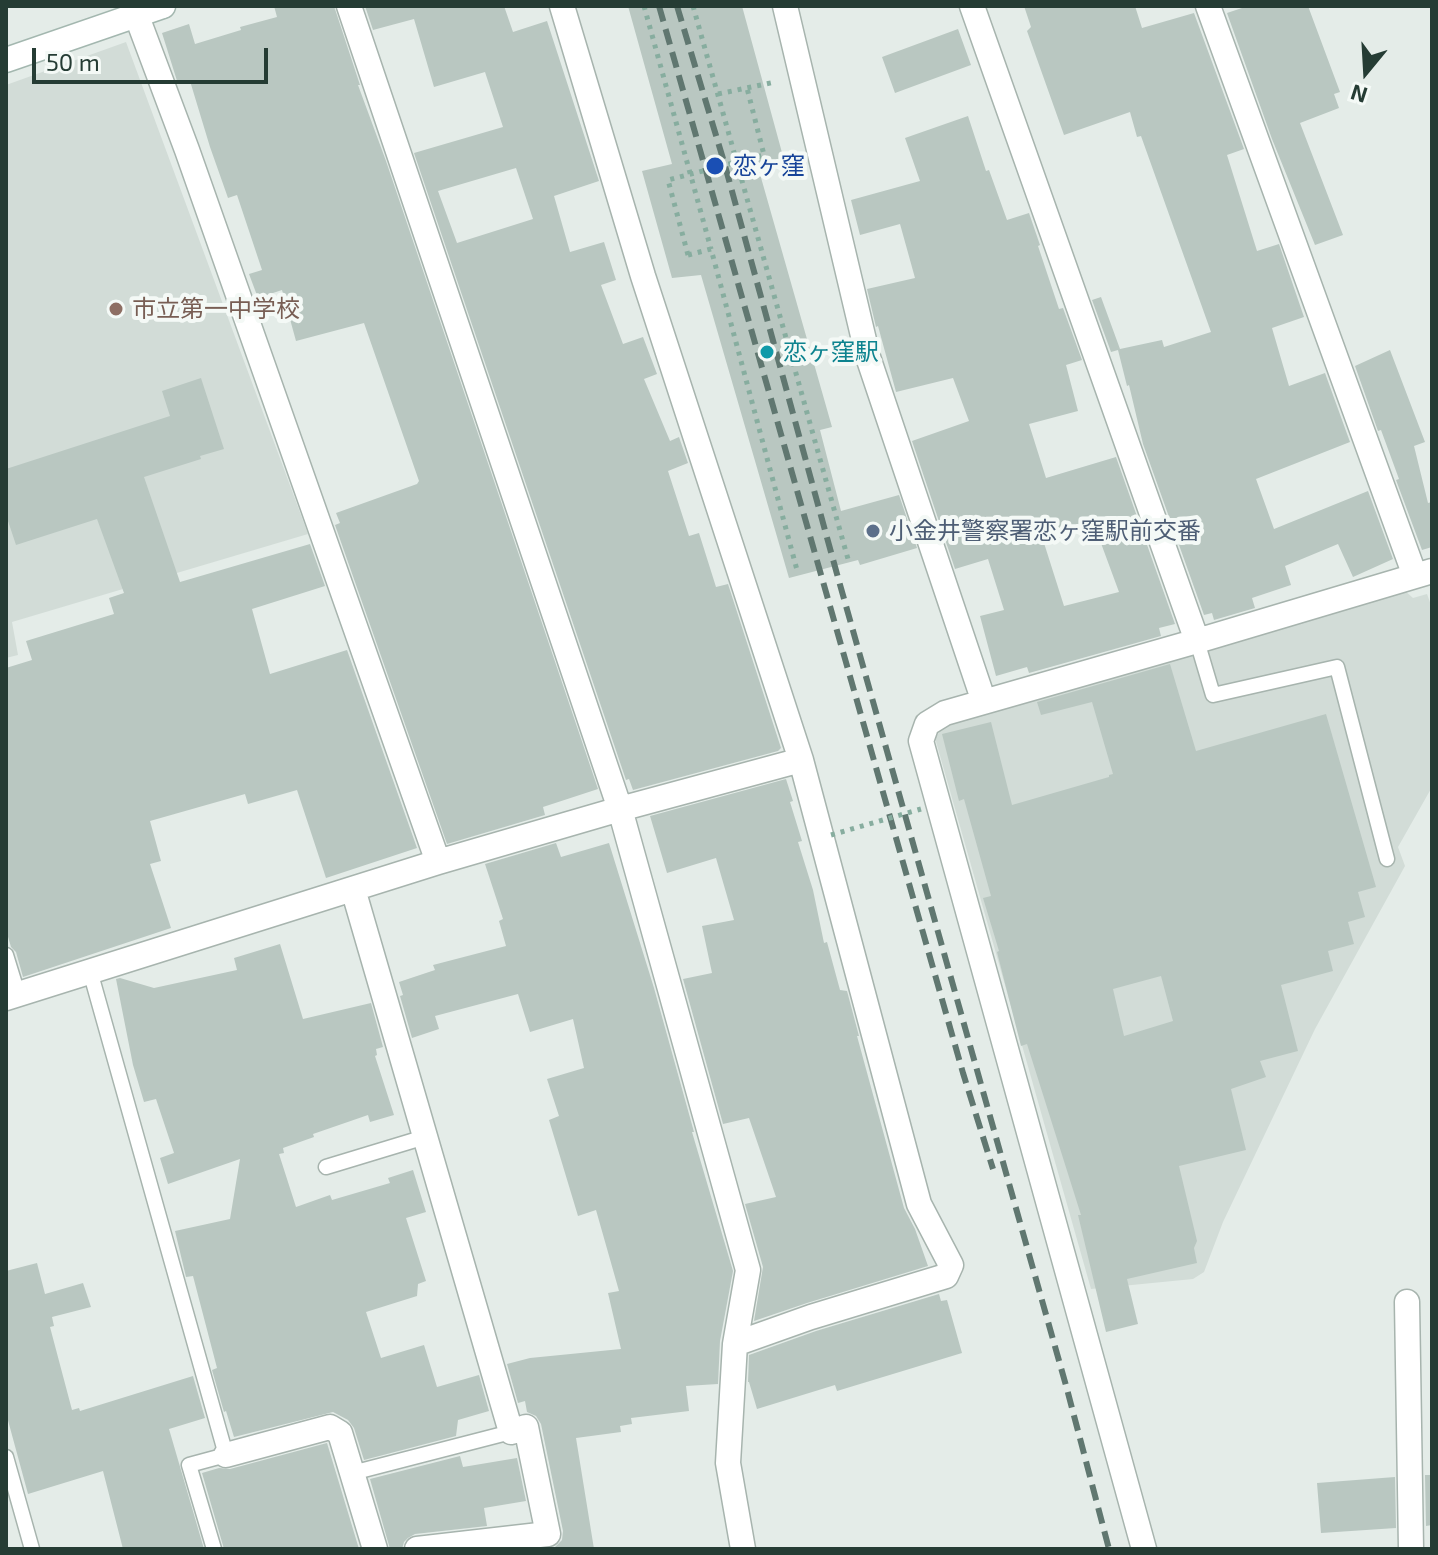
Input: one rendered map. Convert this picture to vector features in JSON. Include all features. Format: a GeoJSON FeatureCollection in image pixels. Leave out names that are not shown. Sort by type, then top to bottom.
{"type":"FeatureCollection","features":[{"type":"Feature","properties":{"kind":"street"},"geometry":{"type":"LineString","coordinates":[[6,60],[163,6]]}},
{"type":"Feature","properties":{"kind":"street"},"geometry":{"type":"LineString","coordinates":[[349,6],[620,809],[748,1270],[735,1344],[728,1463],[743,1549]]}},
{"type":"Feature","properties":{"kind":"street"},"geometry":{"type":"LineString","coordinates":[[562,6],[643,276],[801,760],[919,1204],[951,1265],[946,1276],[735,1344]]}},
{"type":"Feature","properties":{"kind":"street"},"geometry":{"type":"LineString","coordinates":[[785,6],[868,357],[984,702]]}},
{"type":"Feature","properties":{"kind":"street"},"geometry":{"type":"LineString","coordinates":[[972,6],[1197,641]]}},
{"type":"Feature","properties":{"kind":"street"},"geometry":{"type":"LineString","coordinates":[[1144,1549],[921,741],[927,724],[945,713],[1424,574],[1208,6]]}},
{"type":"Feature","properties":{"kind":"street"},"geometry":{"type":"LineString","coordinates":[[136,14],[187,150],[438,862]]}},
{"type":"Feature","properties":{"kind":"street"},"geometry":{"type":"LineString","coordinates":[[12,996],[438,862],[801,760]]}},
{"type":"Feature","properties":{"kind":"street"},"geometry":{"type":"LineString","coordinates":[[353,889],[511,1432],[526,1427],[548,1534],[417,1549]]}},
{"type":"Feature","properties":{"kind":"street"},"geometry":{"type":"LineString","coordinates":[[1407,1302],[1411,1549]]}},
{"type":"Feature","properties":{"kind":"street"},"geometry":{"type":"LineString","coordinates":[[226,1455],[330,1427],[340,1433],[375,1549]]}},
{"type":"Feature","properties":{"kind":"lane"},"geometry":{"type":"LineString","coordinates":[[1197,641],[1213,695],[1337,667],[1387,859]]}},
{"type":"Feature","properties":{"kind":"lane"},"geometry":{"type":"LineString","coordinates":[[6,955],[12,996]]}},
{"type":"Feature","properties":{"kind":"lane"},"geometry":{"type":"LineString","coordinates":[[90,971],[226,1455],[189,1465],[214,1549]]}},
{"type":"Feature","properties":{"kind":"lane"},"geometry":{"type":"LineString","coordinates":[[326,1167],[425,1137]]}},
{"type":"Feature","properties":{"kind":"lane"},"geometry":{"type":"LineString","coordinates":[[352,1473],[511,1432]]}},
{"type":"Feature","properties":{"kind":"lane"},"geometry":{"type":"LineString","coordinates":[[6,1457],[32,1549]]}},
{"type":"Feature","properties":{"kind":"path"},"geometry":{"type":"LineString","coordinates":[[644,6],[797,570]]}},
{"type":"Feature","properties":{"kind":"path"},"geometry":{"type":"LineString","coordinates":[[693,6],[848,559]]}},
{"type":"Feature","properties":{"kind":"path"},"geometry":{"type":"LineString","coordinates":[[718,94],[802,77]]}},
{"type":"Feature","properties":{"kind":"path"},"geometry":{"type":"LineString","coordinates":[[711,249],[688,255],[668,180],[764,155],[747,88]]}},
{"type":"Feature","properties":{"kind":"path"},"geometry":{"type":"LineString","coordinates":[[831,835],[921,809]]}},
{"type":"Feature","properties":{"kind":"shaded area","name":"市立第一中学校"},"geometry":{"type":"Polygon","coordinates":[[[126,42],[308,534],[12,622],[18,655],[6,658],[6,85],[126,42]]]}},
{"type":"Feature","properties":{"kind":"shaded area"},"geometry":{"type":"Polygon","coordinates":[[[1404,590],[1413,598],[1427,594],[1432,608],[1432,787],[1398,847],[1405,866],[1315,1029],[1223,1222],[1204,1272],[1193,1279],[1091,1289],[935,738],[943,727],[1404,590]]]}},
{"type":"Feature","properties":{"kind":"building"},"geometry":{"type":"Polygon","coordinates":[[[274,6],[334,6],[358,85],[598,789],[543,807],[545,815],[447,844],[335,525],[340,523],[336,513],[419,481],[364,323],[296,341],[282,290],[258,298],[249,274],[262,270],[237,195],[228,198],[190,81],[178,84],[162,33],[189,24],[195,44],[277,17],[274,6]]]}},
{"type":"Feature","properties":{"kind":"building"},"geometry":{"type":"Polygon","coordinates":[[[365,6],[504,6],[513,32],[547,21],[599,181],[554,196],[570,252],[604,242],[616,280],[601,285],[623,344],[643,337],[657,374],[644,379],[670,441],[679,437],[688,463],[668,471],[689,536],[699,533],[716,587],[728,584],[781,748],[778,751],[633,790],[629,779],[626,780],[414,153],[503,127],[485,72],[434,87],[414,19],[373,30],[365,6]],[[516,168],[438,191],[457,243],[533,219],[516,168]]]}},
{"type":"Feature","properties":{"kind":"building","name":"恋ヶ窪駅"},"geometry":{"type":"Polygon","coordinates":[[[628,6],[742,6],[784,160],[758,167],[832,427],[820,430],[841,511],[899,495],[917,548],[860,565],[858,560],[789,578],[701,275],[672,278],[642,171],[672,164],[628,6]]]}},
{"type":"Feature","properties":{"kind":"building"},"geometry":{"type":"Polygon","coordinates":[[[1024,6],[1135,6],[1142,28],[1194,13],[1244,149],[1227,155],[1257,251],[1279,244],[1304,317],[1272,328],[1289,386],[1325,373],[1350,442],[1256,479],[1274,529],[1368,491],[1393,559],[1353,577],[1338,544],[1285,566],[1291,585],[1252,598],[1255,608],[1214,620],[1212,613],[1204,615],[1143,444],[1118,350],[1111,352],[1092,300],[1101,297],[1120,349],[1162,340],[1164,347],[1211,332],[1130,112],[1064,135],[1027,31],[1031,27],[1024,6]]]}},
{"type":"Feature","properties":{"kind":"building"},"geometry":{"type":"Polygon","coordinates":[[[1248,6],[1308,6],[1340,92],[1334,94],[1339,108],[1300,123],[1343,235],[1315,245],[1272,139],[1227,13],[1248,6]]]}},
{"type":"Feature","properties":{"kind":"building"},"geometry":{"type":"Polygon","coordinates":[[[958,29],[971,65],[895,93],[882,57],[958,29]]]}},
{"type":"Feature","properties":{"kind":"building"},"geometry":{"type":"Polygon","coordinates":[[[968,116],[986,171],[989,170],[1007,220],[1029,213],[1059,309],[1063,308],[1082,360],[1066,365],[1078,411],[1029,424],[1046,478],[1116,457],[1175,624],[1159,628],[1161,636],[1029,673],[1027,667],[996,676],[980,616],[1004,610],[988,559],[955,569],[912,441],[969,421],[953,378],[896,392],[867,289],[915,278],[900,224],[860,235],[851,200],[920,181],[905,138],[968,116]],[[1095,527],[1044,543],[1064,606],[1119,592],[1095,527]]]}},
{"type":"Feature","properties":{"kind":"building"},"geometry":{"type":"Polygon","coordinates":[[[1390,350],[1425,442],[1414,446],[1428,503],[1432,502],[1432,547],[1422,550],[1396,480],[1399,479],[1355,366],[1390,350]]]}},
{"type":"Feature","properties":{"kind":"building"},"geometry":{"type":"Polygon","coordinates":[[[201,378],[224,449],[144,477],[180,582],[310,544],[325,586],[252,609],[270,674],[347,650],[417,848],[326,878],[297,790],[248,804],[245,794],[150,821],[161,861],[150,864],[171,928],[23,977],[6,930],[6,668],[32,660],[26,641],[114,614],[109,598],[124,593],[97,519],[16,545],[6,515],[6,469],[170,416],[162,391],[201,378]]]}},
{"type":"Feature","properties":{"kind":"building"},"geometry":{"type":"Polygon","coordinates":[[[1170,664],[1196,751],[1326,714],[1376,887],[1358,892],[1365,917],[1348,922],[1354,944],[1328,951],[1333,971],[1281,985],[1298,1051],[1260,1061],[1266,1077],[1231,1089],[1246,1150],[1179,1166],[1197,1241],[1194,1248],[1197,1263],[1127,1279],[1138,1324],[1106,1332],[1078,1215],[1081,1215],[1027,1044],[1021,1046],[983,898],[991,896],[964,799],[959,801],[942,734],[991,722],[1012,805],[1113,774],[1092,702],[1041,715],[1037,702],[1170,664]],[[1161,976],[1113,989],[1124,1036],[1173,1021],[1161,976]]]}},
{"type":"Feature","properties":{"kind":"building"},"geometry":{"type":"Polygon","coordinates":[[[786,779],[802,841],[798,842],[813,890],[824,943],[827,942],[840,990],[847,991],[904,1208],[928,1266],[754,1321],[763,1267],[745,1204],[776,1197],[749,1118],[723,1124],[683,979],[712,973],[702,926],[734,920],[716,858],[667,873],[650,816],[786,779]]]}},
{"type":"Feature","properties":{"kind":"building"},"geometry":{"type":"Polygon","coordinates":[[[556,843],[561,857],[609,843],[654,988],[733,1271],[720,1341],[718,1384],[686,1386],[689,1411],[631,1418],[632,1424],[620,1426],[621,1432],[576,1438],[594,1549],[555,1549],[562,1540],[563,1531],[541,1424],[536,1416],[527,1412],[525,1401],[518,1403],[507,1364],[530,1358],[621,1349],[608,1293],[619,1291],[596,1210],[578,1216],[549,1120],[559,1116],[547,1079],[584,1068],[573,1019],[530,1032],[518,994],[435,1016],[439,1029],[412,1038],[399,982],[435,970],[433,965],[506,946],[499,921],[503,919],[485,864],[556,843]]]}},
{"type":"Feature","properties":{"kind":"building"},"geometry":{"type":"Polygon","coordinates":[[[280,944],[303,1019],[371,1003],[383,1047],[376,1049],[375,1056],[394,1115],[370,1122],[368,1115],[283,1148],[284,1153],[279,1154],[296,1207],[330,1195],[332,1200],[390,1183],[388,1178],[413,1170],[426,1212],[406,1218],[426,1281],[418,1284],[417,1296],[366,1312],[381,1358],[424,1345],[437,1387],[479,1375],[489,1411],[458,1420],[456,1436],[364,1460],[354,1428],[348,1420],[333,1412],[234,1437],[212,1370],[217,1368],[193,1276],[186,1277],[175,1231],[230,1219],[240,1159],[168,1184],[160,1158],[174,1153],[156,1099],[144,1102],[133,1065],[116,979],[154,988],[237,970],[234,958],[280,944]]]}},
{"type":"Feature","properties":{"kind":"building"},"geometry":{"type":"Polygon","coordinates":[[[37,1263],[45,1294],[83,1283],[91,1307],[52,1317],[54,1326],[50,1327],[72,1410],[79,1408],[80,1411],[193,1376],[205,1418],[169,1429],[204,1549],[123,1549],[103,1471],[28,1494],[6,1413],[6,1271],[37,1263]]]}},
{"type":"Feature","properties":{"kind":"building"},"geometry":{"type":"Polygon","coordinates":[[[939,1294],[941,1301],[947,1300],[962,1353],[837,1391],[835,1385],[757,1409],[748,1382],[749,1355],[939,1294]]]}},
{"type":"Feature","properties":{"kind":"building"},"geometry":{"type":"Polygon","coordinates":[[[327,1443],[359,1549],[224,1549],[202,1473],[219,1468],[230,1469],[327,1443]]]}},
{"type":"Feature","properties":{"kind":"building"},"geometry":{"type":"Polygon","coordinates":[[[460,1456],[463,1467],[517,1458],[526,1501],[484,1508],[487,1526],[415,1534],[404,1542],[402,1549],[390,1549],[370,1479],[460,1456]]]}},
{"type":"Feature","properties":{"kind":"building"},"geometry":{"type":"Polygon","coordinates":[[[1425,1475],[1432,1475],[1432,1525],[1426,1526],[1425,1475]]]}},
{"type":"Feature","properties":{"kind":"building"},"geometry":{"type":"Polygon","coordinates":[[[1395,1477],[1396,1528],[1321,1533],[1317,1483],[1395,1477]]]}},
{"type":"Feature","properties":{"kind":"railway"},"geometry":{"type":"LineString","coordinates":[[659,6],[993,1169]]}},
{"type":"Feature","properties":{"kind":"railway"},"geometry":{"type":"LineString","coordinates":[[677,6],[724,162],[1109,1549]]}},
{"type":"Feature","properties":{"kind":"place","name":"恋ヶ窪"},"geometry":{"type":"Point","coordinates":[715,166]}},
{"type":"Feature","properties":{"kind":"place","name":"市立第一中学校"},"geometry":{"type":"Point","coordinates":[116,309]}},
{"type":"Feature","properties":{"kind":"place","name":"恋ヶ窪駅"},"geometry":{"type":"Point","coordinates":[767,352]}},
{"type":"Feature","properties":{"kind":"place","name":"小金井警察署恋ヶ窪駅前交番"},"geometry":{"type":"Point","coordinates":[873,531]}}]}
